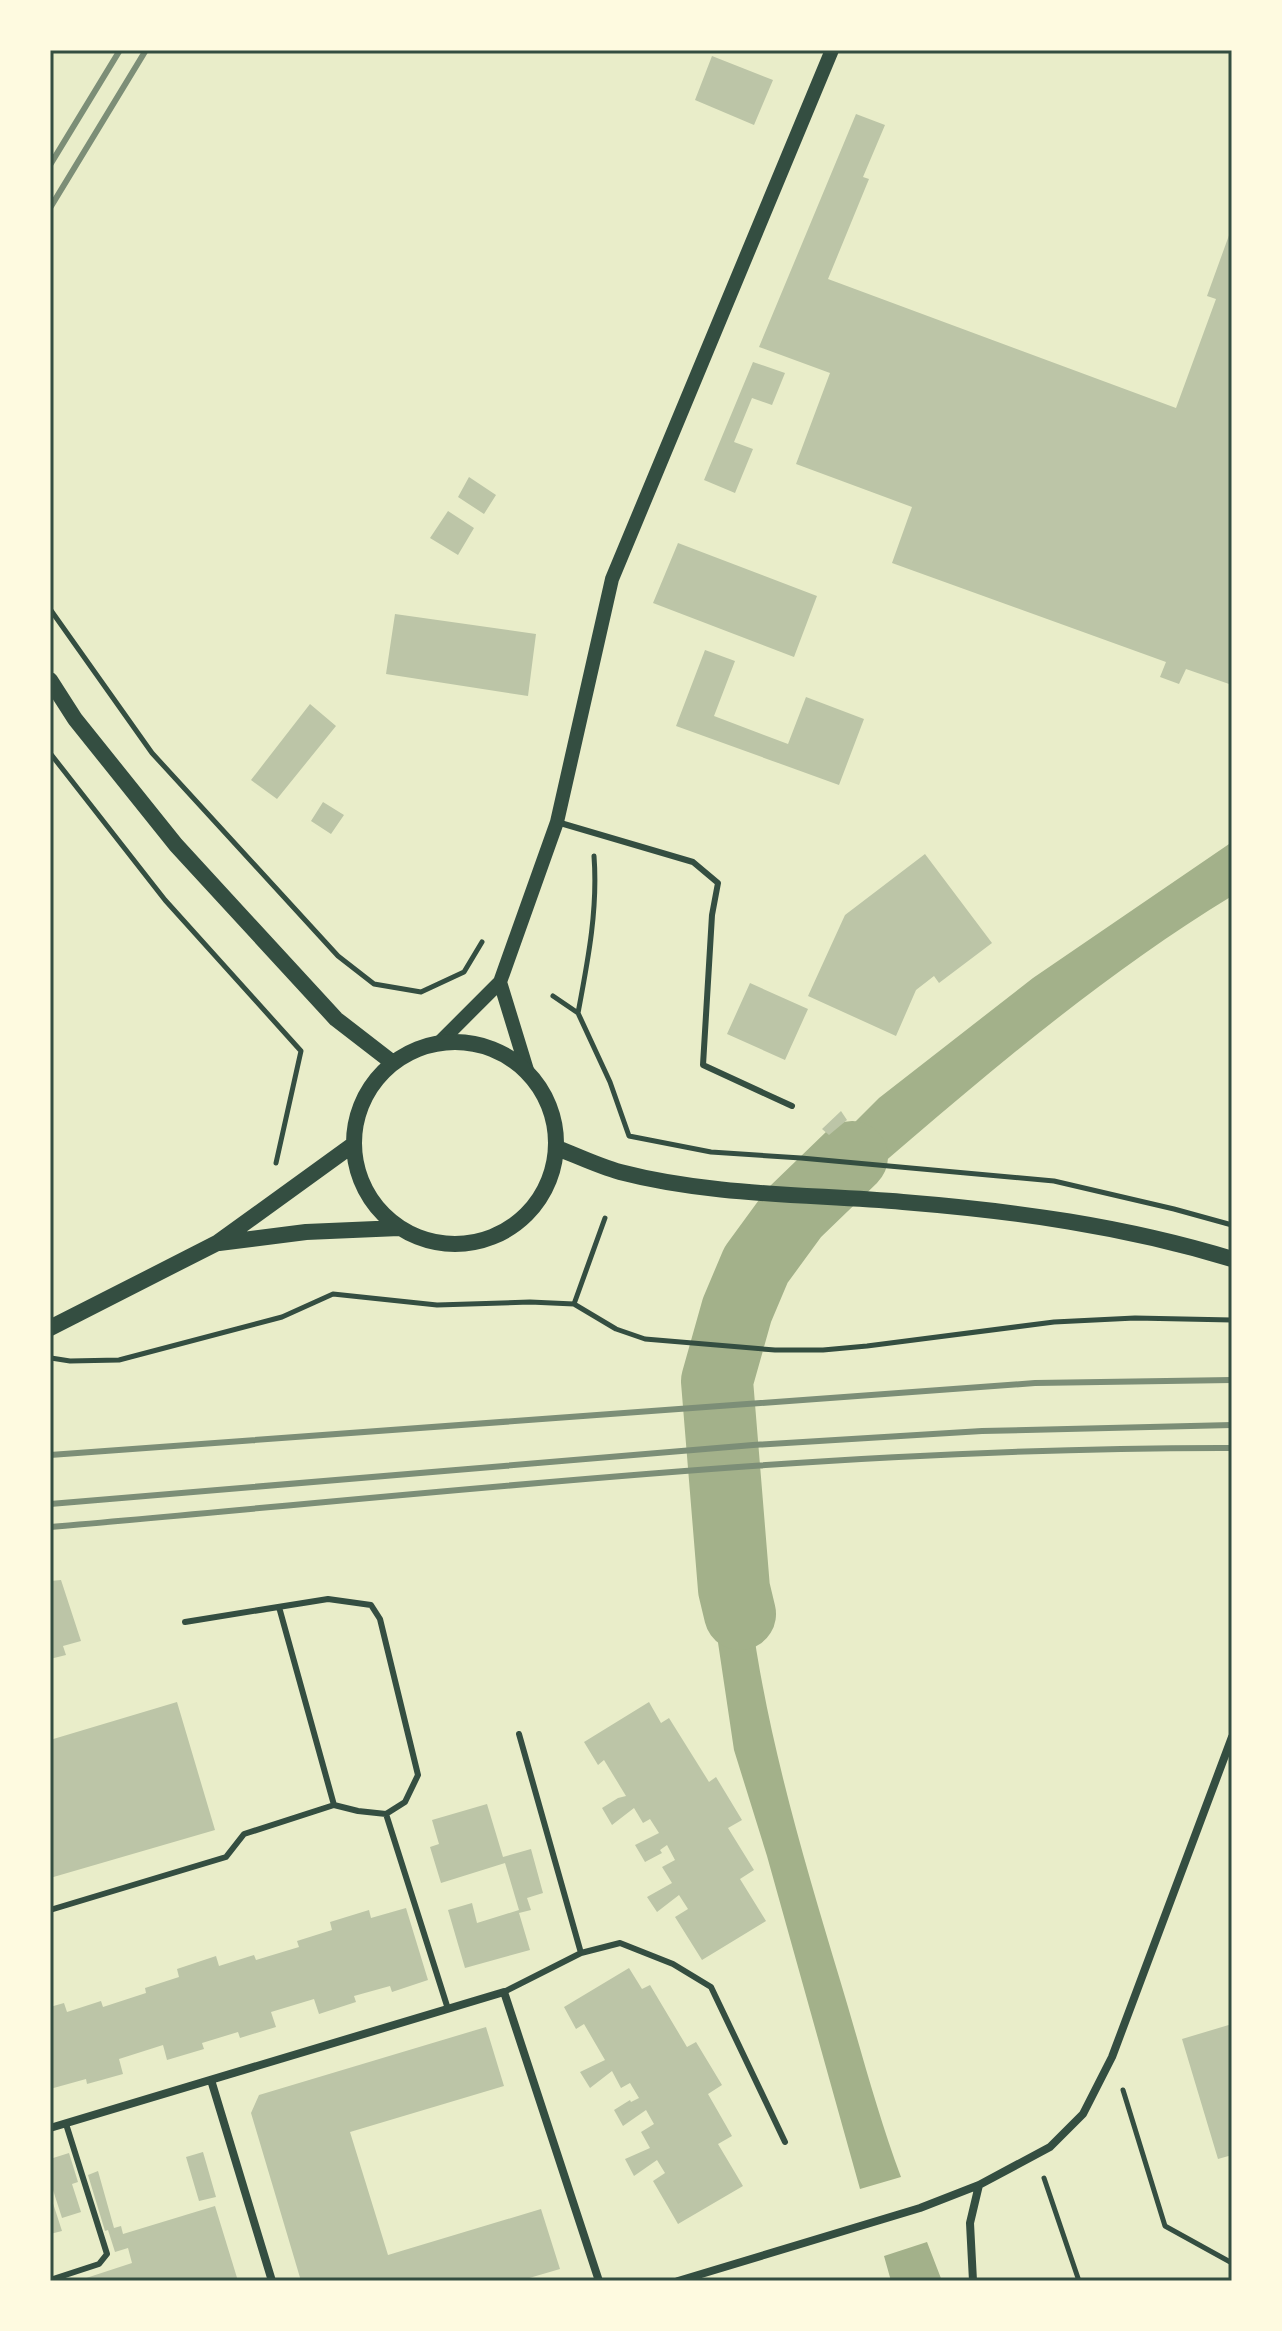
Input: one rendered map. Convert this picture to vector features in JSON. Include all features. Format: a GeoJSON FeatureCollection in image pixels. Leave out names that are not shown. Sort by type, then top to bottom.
{"type":"FeatureCollection","features":[{"type":"Feature","properties":{"kind":"main road"},"geometry":{"type":"LineString","coordinates":[[50,680],[75,719],[176,845],[336,1019],[393,1063]]}},
{"type":"Feature","properties":{"kind":"main road"},"geometry":{"type":"LineString","coordinates":[[440,1042],[473,1043],[487,1047],[501,1052],[527,1070],[543,1090],[553,1114],[557,1148],[549,1185],[532,1209],[511,1227],[481,1241],[458,1247],[427,1243],[399,1228],[375,1205],[359,1176],[354,1144],[357,1115],[370,1089],[393,1063],[440,1042]]}},
{"type":"Feature","properties":{"kind":"main road"},"geometry":{"type":"LineString","coordinates":[[50,1328],[217,1243],[354,1144]]}},
{"type":"Feature","properties":{"kind":"main road"},"geometry":{"type":"LineString","coordinates":[[557,1148],[617,1171],[666,1181],[738,1191],[1030,1214],[1147,1235],[1232,1259]]}},
{"type":"Feature","properties":{"kind":"main road"},"geometry":{"type":"LineString","coordinates":[[217,1243],[306,1232],[399,1228]]}},
{"type":"Feature","properties":{"kind":"street"},"geometry":{"type":"LineString","coordinates":[[440,1042],[500,982],[557,822],[612,579],[832,50]]}},
{"type":"Feature","properties":{"kind":"street"},"geometry":{"type":"LineString","coordinates":[[500,982],[527,1070]]}},
{"type":"Feature","properties":{"kind":"street"},"geometry":{"type":"LineString","coordinates":[[678,2281],[920,2208],[979,2185],[1050,2147],[1083,2114],[1112,2057],[1232,1737]]}},
{"type":"Feature","properties":{"kind":"street"},"geometry":{"type":"LineString","coordinates":[[50,2128],[504,1992],[599,2281]]}},
{"type":"Feature","properties":{"kind":"street"},"geometry":{"type":"LineString","coordinates":[[211,2080],[272,2281]]}},
{"type":"Feature","properties":{"kind":"street"},"geometry":{"type":"LineString","coordinates":[[973,2281],[970,2223],[979,2185]]}},
{"type":"Feature","properties":{"kind":"lane"},"geometry":{"type":"LineString","coordinates":[[557,822],[693,862],[718,883],[712,915],[703,1065],[792,1106]]}},
{"type":"Feature","properties":{"kind":"lane"},"geometry":{"type":"LineString","coordinates":[[50,1910],[226,1857],[244,1834],[334,1805],[386,1814],[405,1802],[418,1775],[380,1619],[371,1605],[328,1599],[185,1622]]}},
{"type":"Feature","properties":{"kind":"lane"},"geometry":{"type":"LineString","coordinates":[[279,1607],[334,1805]]}},
{"type":"Feature","properties":{"kind":"lane"},"geometry":{"type":"LineString","coordinates":[[519,1734],[581,1953]]}},
{"type":"Feature","properties":{"kind":"lane"},"geometry":{"type":"LineString","coordinates":[[386,1814],[448,2009]]}},
{"type":"Feature","properties":{"kind":"lane"},"geometry":{"type":"LineString","coordinates":[[504,1992],[581,1953],[620,1943],[673,1964],[711,1987],[785,2142]]}},
{"type":"Feature","properties":{"kind":"lane"},"geometry":{"type":"LineString","coordinates":[[50,2280],[99,2264],[107,2254],[66,2124]]}},
{"type":"Feature","properties":{"kind":"path"},"geometry":{"type":"LineString","coordinates":[[50,609],[152,753],[338,956],[374,984],[421,992],[464,972],[484,939]]}},
{"type":"Feature","properties":{"kind":"path"},"geometry":{"type":"LineString","coordinates":[[50,753],[165,900],[301,1051],[276,1163]]}},
{"type":"Feature","properties":{"kind":"path"},"geometry":{"type":"LineString","coordinates":[[578,1013],[590,951],[596,889],[592,832]]}},
{"type":"Feature","properties":{"kind":"path"},"geometry":{"type":"LineString","coordinates":[[553,996],[578,1013],[610,1082],[629,1136],[711,1152],[906,1167]]}},
{"type":"Feature","properties":{"kind":"path"},"geometry":{"type":"LineString","coordinates":[[574,1304],[605,1218]]}},
{"type":"Feature","properties":{"kind":"path"},"geometry":{"type":"LineString","coordinates":[[50,1358],[70,1361],[119,1360],[282,1317],[333,1294],[437,1305],[574,1304],[616,1329],[645,1339],[775,1350],[867,1346],[1054,1322],[1135,1318],[1232,1320]]}},
{"type":"Feature","properties":{"kind":"path"},"geometry":{"type":"LineString","coordinates":[[1112,2057],[1165,2226],[1232,2263]]}},
{"type":"Feature","properties":{"kind":"path"},"geometry":{"type":"LineString","coordinates":[[1036,2155],[1079,2281]]}},
{"type":"Feature","properties":{"kind":"shaded area"},"geometry":{"type":"Polygon","coordinates":[[[1232,842],[1232,896],[1175,932],[1066,1012],[807,1229],[758,1228],[823,1154],[879,1098],[1033,978],[1232,842]]]}},
{"type":"Feature","properties":{"kind":"shaded area"},"geometry":{"type":"Polygon","coordinates":[[[743,1513],[746,1572],[754,1632],[776,1750],[823,1923],[876,2104],[901,2177],[860,2189],[767,1856],[734,1750],[699,1515],[743,1513]]]}},
{"type":"Feature","properties":{"kind":"shaded area"},"geometry":{"type":"Polygon","coordinates":[[[927,2242],[942,2281],[891,2281],[884,2256],[927,2242]]]}},
{"type":"Feature","properties":{"kind":"building"},"geometry":{"type":"Polygon","coordinates":[[[712,56],[773,80],[754,125],[695,100],[712,56]]]}},
{"type":"Feature","properties":{"kind":"building"},"geometry":{"type":"Polygon","coordinates":[[[856,114],[885,125],[863,177],[869,179],[828,279],[1176,408],[1216,299],[1207,296],[1232,227],[1232,685],[1186,669],[1179,684],[1160,677],[1166,662],[892,563],[912,507],[796,464],[830,373],[759,347],[856,114]]]}},
{"type":"Feature","properties":{"kind":"building"},"geometry":{"type":"Polygon","coordinates":[[[753,362],[785,373],[772,405],[752,398],[734,442],[753,449],[735,493],[704,480],[753,362]]]}},
{"type":"Feature","properties":{"kind":"building"},"geometry":{"type":"Polygon","coordinates":[[[469,477],[496,495],[484,514],[458,497],[469,477]]]}},
{"type":"Feature","properties":{"kind":"building"},"geometry":{"type":"Polygon","coordinates":[[[448,511],[474,528],[458,555],[430,538],[448,511]]]}},
{"type":"Feature","properties":{"kind":"building"},"geometry":{"type":"Polygon","coordinates":[[[678,543],[817,596],[794,657],[653,603],[678,543]]]}},
{"type":"Feature","properties":{"kind":"building"},"geometry":{"type":"Polygon","coordinates":[[[395,614],[536,634],[528,696],[386,674],[395,614]]]}},
{"type":"Feature","properties":{"kind":"building"},"geometry":{"type":"Polygon","coordinates":[[[705,650],[735,661],[714,716],[788,744],[806,697],[864,719],[839,785],[676,726],[705,650]]]}},
{"type":"Feature","properties":{"kind":"building"},"geometry":{"type":"Polygon","coordinates":[[[310,704],[336,726],[277,799],[251,780],[310,704]]]}},
{"type":"Feature","properties":{"kind":"building"},"geometry":{"type":"Polygon","coordinates":[[[323,802],[344,815],[331,834],[311,821],[323,802]]]}},
{"type":"Feature","properties":{"kind":"building"},"geometry":{"type":"Polygon","coordinates":[[[925,854],[992,943],[939,983],[934,976],[916,990],[896,1036],[808,996],[845,915],[925,854]]]}},
{"type":"Feature","properties":{"kind":"building"},"geometry":{"type":"Polygon","coordinates":[[[750,983],[808,1009],[785,1060],[727,1034],[750,983]]]}},
{"type":"Feature","properties":{"kind":"building"},"geometry":{"type":"Polygon","coordinates":[[[841,1111],[847,1120],[829,1135],[822,1129],[841,1111]]]}},
{"type":"Feature","properties":{"kind":"building"},"geometry":{"type":"Polygon","coordinates":[[[61,1580],[81,1641],[63,1646],[66,1655],[50,1659],[50,1581],[61,1580]]]}},
{"type":"Feature","properties":{"kind":"building"},"geometry":{"type":"Polygon","coordinates":[[[177,1702],[215,1830],[50,1878],[50,1740],[177,1702]]]}},
{"type":"Feature","properties":{"kind":"building"},"geometry":{"type":"Polygon","coordinates":[[[649,1702],[661,1723],[669,1718],[709,1782],[716,1777],[742,1820],[728,1828],[754,1870],[740,1879],[766,1921],[702,1960],[675,1917],[688,1909],[679,1895],[657,1912],[647,1897],[672,1883],[662,1867],[675,1860],[667,1845],[660,1850],[662,1853],[645,1862],[635,1845],[659,1833],[650,1819],[643,1823],[634,1808],[612,1825],[602,1808],[626,1796],[604,1760],[598,1765],[584,1742],[649,1702]]]}},
{"type":"Feature","properties":{"kind":"building"},"geometry":{"type":"Polygon","coordinates":[[[487,1804],[503,1857],[531,1849],[543,1893],[527,1898],[531,1910],[519,1913],[530,1950],[465,1968],[448,1910],[472,1903],[477,1923],[519,1910],[505,1863],[441,1883],[430,1847],[439,1844],[432,1820],[487,1804]]]}},
{"type":"Feature","properties":{"kind":"building"},"geometry":{"type":"Polygon","coordinates":[[[406,1908],[428,1980],[392,1992],[390,1986],[354,1996],[356,2002],[319,2014],[314,1999],[271,2012],[276,2027],[240,2038],[238,2032],[202,2043],[204,2049],[167,2060],[163,2045],[119,2059],[123,2074],[87,2084],[86,2079],[50,2089],[50,2007],[64,2003],[67,2012],[101,2001],[103,2007],[146,1993],[145,1988],[179,1977],[177,1969],[216,1956],[219,1966],[254,1955],[256,1960],[299,1947],[297,1941],[332,1930],[330,1922],[369,1910],[371,1918],[406,1908]]]}},
{"type":"Feature","properties":{"kind":"building"},"geometry":{"type":"Polygon","coordinates":[[[629,1968],[642,1989],[650,1985],[687,2047],[696,2042],[722,2085],[708,2094],[732,2136],[718,2144],[743,2186],[678,2224],[653,2181],[665,2173],[657,2160],[634,2176],[625,2159],[650,2148],[641,2132],[654,2124],[646,2110],[623,2126],[614,2110],[639,2098],[630,2083],[621,2088],[612,2071],[590,2088],[580,2072],[605,2060],[584,2024],[576,2029],[564,2007],[629,1968]]]}},
{"type":"Feature","properties":{"kind":"building"},"geometry":{"type":"Polygon","coordinates":[[[1232,2024],[1232,2155],[1218,2159],[1182,2039],[1232,2024]]]}},
{"type":"Feature","properties":{"kind":"building"},"geometry":{"type":"Polygon","coordinates":[[[486,2027],[504,2086],[350,2132],[388,2255],[541,2209],[560,2269],[519,2281],[301,2281],[251,2113],[259,2095],[486,2027]]]}},
{"type":"Feature","properties":{"kind":"building"},"geometry":{"type":"Polygon","coordinates":[[[203,2152],[216,2197],[199,2201],[186,2157],[203,2152]]]}},
{"type":"Feature","properties":{"kind":"building"},"geometry":{"type":"Polygon","coordinates":[[[69,2153],[78,2182],[72,2184],[81,2212],[62,2218],[53,2190],[50,2191],[50,2159],[69,2153]]]}},
{"type":"Feature","properties":{"kind":"building"},"geometry":{"type":"Polygon","coordinates":[[[98,2171],[114,2228],[121,2226],[123,2234],[215,2206],[238,2281],[77,2281],[132,2263],[128,2248],[115,2252],[108,2230],[105,2231],[88,2175],[98,2171]]]}},
{"type":"Feature","properties":{"kind":"building"},"geometry":{"type":"Polygon","coordinates":[[[50,2194],[62,2231],[50,2234],[50,2194]]]}},
{"type":"Feature","properties":{"kind":"waterway"},"geometry":{"type":"LineString","coordinates":[[740,1614],[734,1589],[717,1381],[737,1310],[756,1265],[794,1213],[852,1157]]}},
{"type":"Feature","properties":{"kind":"railway"},"geometry":{"type":"LineString","coordinates":[[50,165],[120,50]]}},
{"type":"Feature","properties":{"kind":"railway"},"geometry":{"type":"LineString","coordinates":[[50,208],[146,50]]}},
{"type":"Feature","properties":{"kind":"railway"},"geometry":{"type":"LineString","coordinates":[[50,1455],[1035,1383],[1232,1380]]}},
{"type":"Feature","properties":{"kind":"railway"},"geometry":{"type":"LineString","coordinates":[[50,1504],[753,1445],[982,1431],[1232,1425]]}},
{"type":"Feature","properties":{"kind":"railway"},"geometry":{"type":"LineString","coordinates":[[50,1527],[640,1474],[788,1464],[936,1455],[1232,1448]]}}]}
